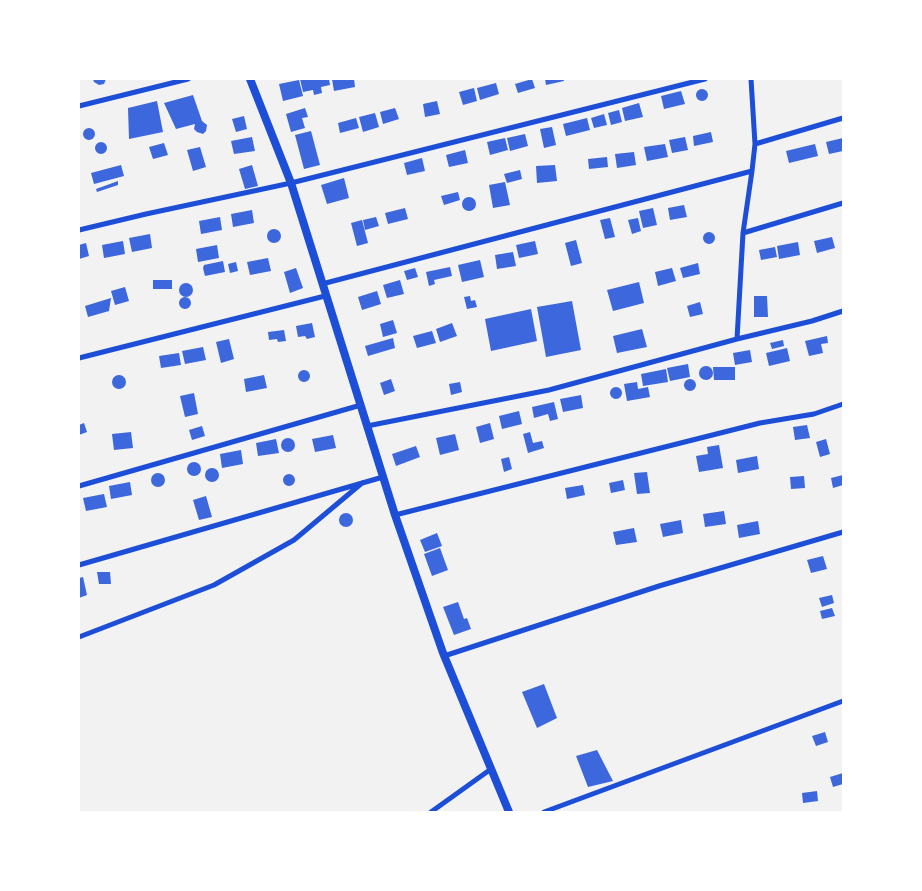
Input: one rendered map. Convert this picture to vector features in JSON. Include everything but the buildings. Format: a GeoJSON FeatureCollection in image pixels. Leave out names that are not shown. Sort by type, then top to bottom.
{"type":"FeatureCollection","features":[{"type":"Feature","properties":{"kind":"street"},"geometry":{"type":"LineString","coordinates":[[79,106],[188,79]]}},
{"type":"Feature","properties":{"kind":"street"},"geometry":{"type":"LineString","coordinates":[[250,79],[291,183],[395,515],[444,656],[509,812]]}},
{"type":"Feature","properties":{"kind":"street"},"geometry":{"type":"LineString","coordinates":[[79,230],[291,183],[705,79]]}},
{"type":"Feature","properties":{"kind":"street"},"geometry":{"type":"LineString","coordinates":[[737,339],[743,233],[755,144],[751,79]]}},
{"type":"Feature","properties":{"kind":"street"},"geometry":{"type":"LineString","coordinates":[[755,144],[843,118]]}},
{"type":"Feature","properties":{"kind":"street"},"geometry":{"type":"LineString","coordinates":[[322,284],[752,171]]}},
{"type":"Feature","properties":{"kind":"street"},"geometry":{"type":"LineString","coordinates":[[743,233],[843,202]]}},
{"type":"Feature","properties":{"kind":"street"},"geometry":{"type":"LineString","coordinates":[[79,358],[325,296]]}},
{"type":"Feature","properties":{"kind":"street"},"geometry":{"type":"LineString","coordinates":[[367,426],[549,390],[843,312]]}},
{"type":"Feature","properties":{"kind":"street"},"geometry":{"type":"LineString","coordinates":[[395,515],[751,425],[814,414],[843,404]]}},
{"type":"Feature","properties":{"kind":"street"},"geometry":{"type":"LineString","coordinates":[[79,486],[361,406]]}},
{"type":"Feature","properties":{"kind":"street"},"geometry":{"type":"LineString","coordinates":[[79,564],[383,477]]}},
{"type":"Feature","properties":{"kind":"street"},"geometry":{"type":"LineString","coordinates":[[79,637],[214,585],[294,540],[362,483]]}},
{"type":"Feature","properties":{"kind":"street"},"geometry":{"type":"LineString","coordinates":[[444,656],[659,586],[843,532]]}},
{"type":"Feature","properties":{"kind":"street"},"geometry":{"type":"LineString","coordinates":[[544,812],[843,701]]}},
{"type":"Feature","properties":{"kind":"street"},"geometry":{"type":"LineString","coordinates":[[431,812],[491,769]]}}]}
